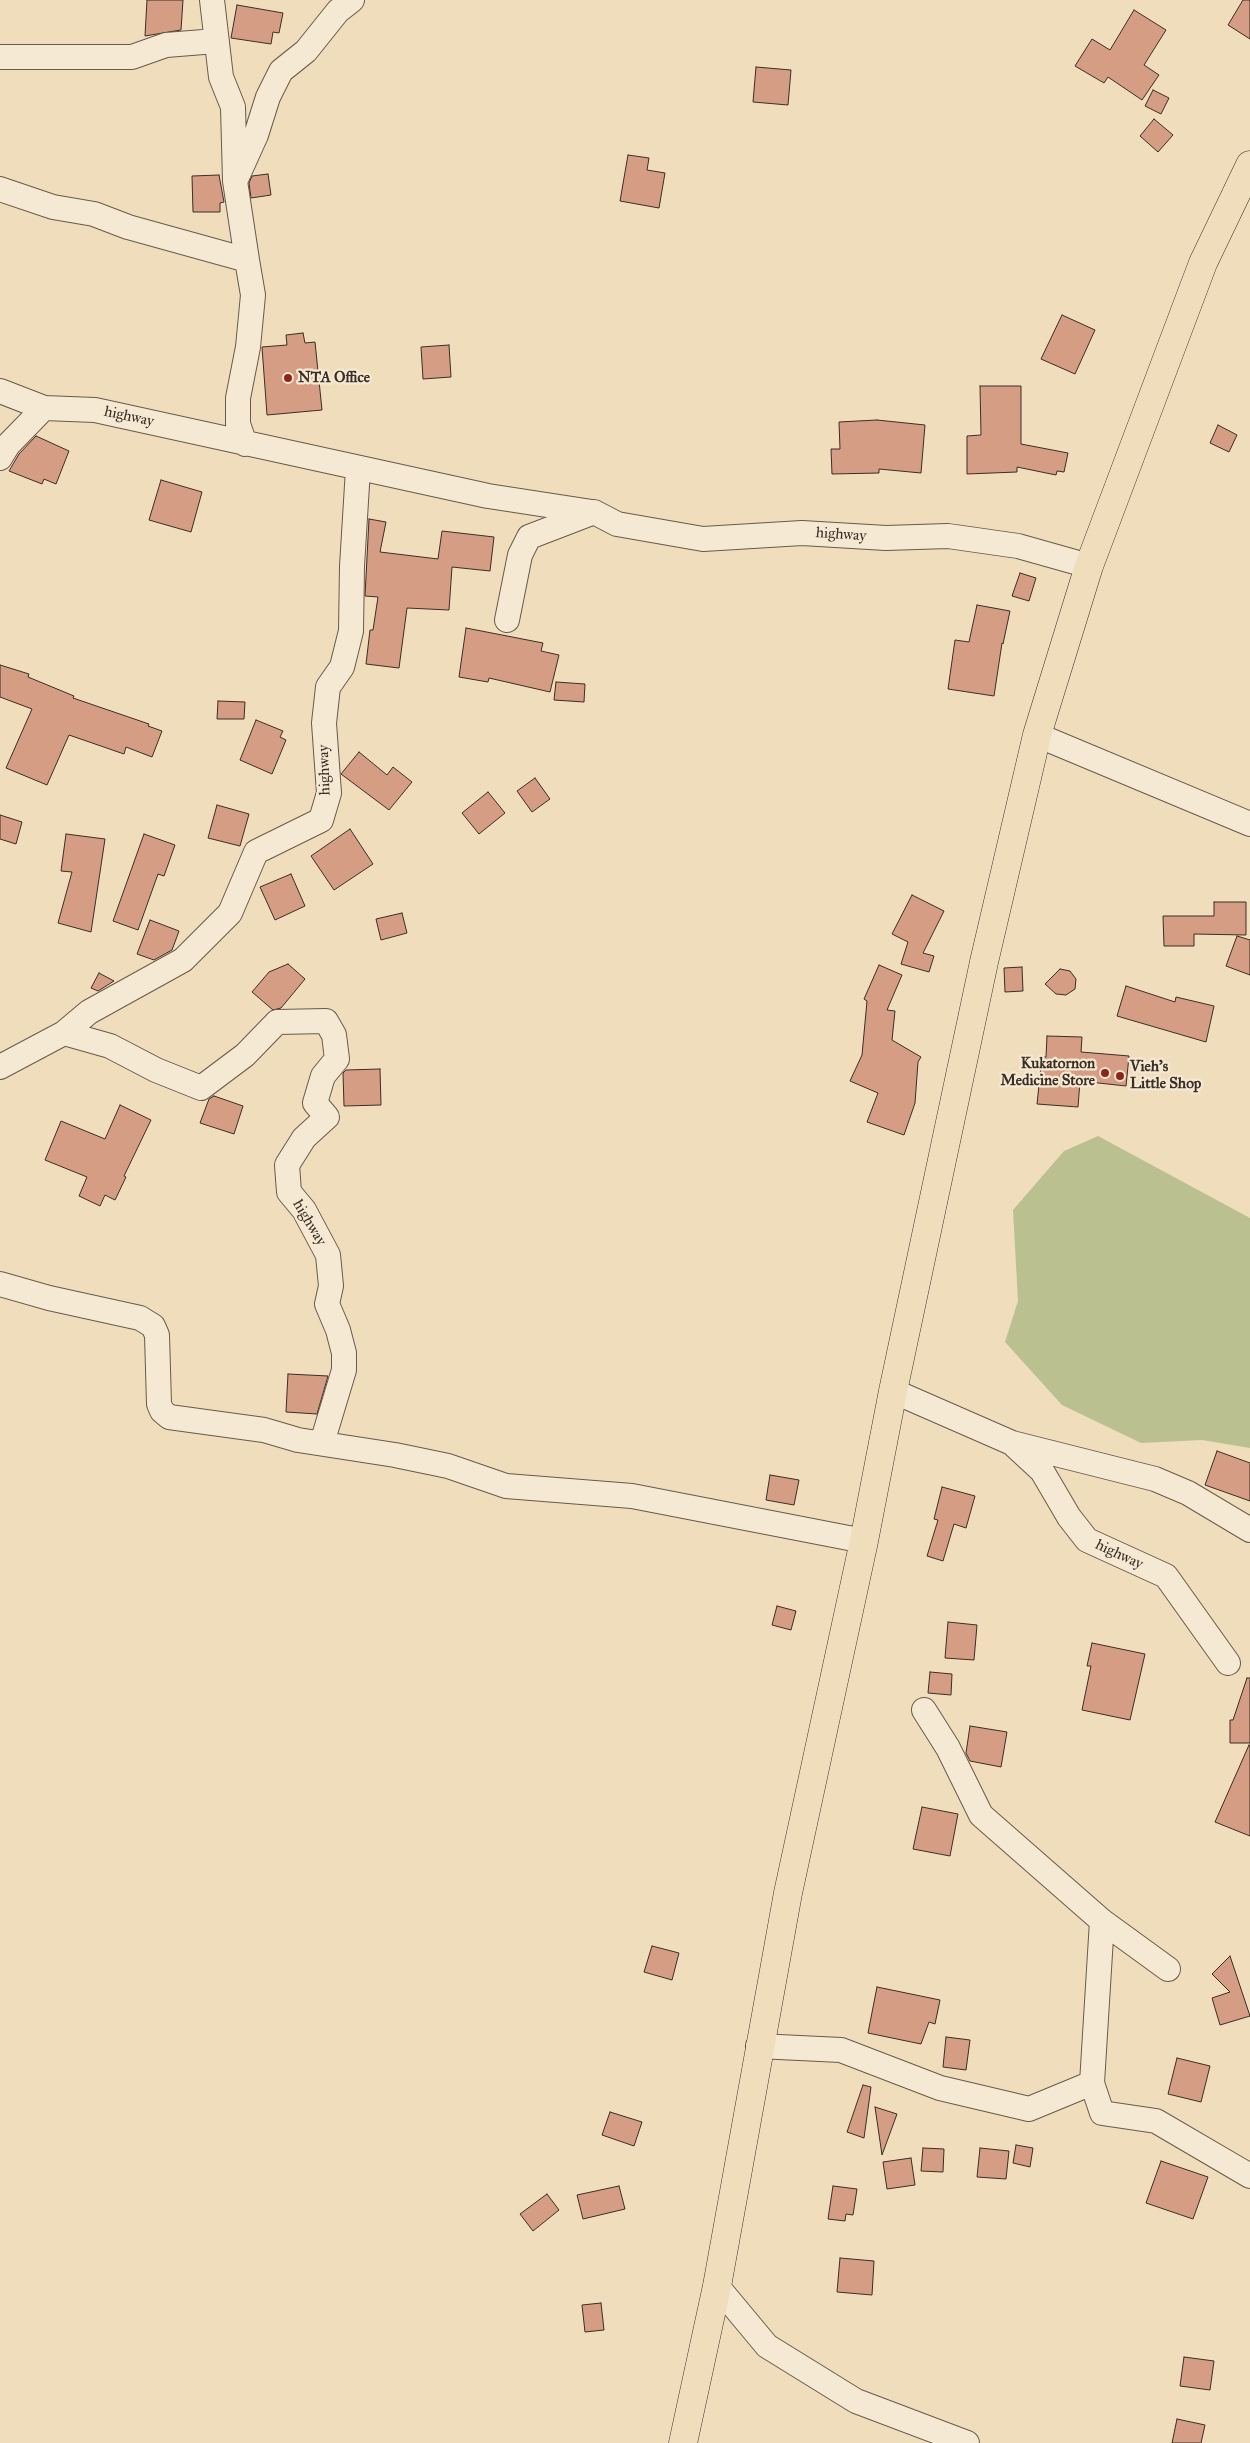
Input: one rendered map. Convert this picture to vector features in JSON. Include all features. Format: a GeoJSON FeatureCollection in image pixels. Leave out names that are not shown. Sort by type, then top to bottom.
{"type":"FeatureCollection","features":[{"type":"Feature","properties":{"kind":"main road"},"geometry":{"type":"LineString","coordinates":[[683,2443],[717,2286],[758,2046],[788,1893],[864,1541],[893,1391],[984,962],[1037,735],[1089,566],[1203,264],[1250,165]]}},
{"type":"Feature","properties":{"kind":"street"},"geometry":{"type":"LineString","coordinates":[[212,0],[221,76],[233,107],[235,181],[253,295],[248,348],[238,398],[238,424],[245,444]]}},
{"type":"Feature","properties":{"kind":"street"},"geometry":{"type":"LineString","coordinates":[[235,181],[256,135],[268,97],[281,71],[306,51],[338,11],[352,0]]}},
{"type":"Feature","properties":{"kind":"street"},"geometry":{"type":"LineString","coordinates":[[0,57],[132,57],[166,45],[216,41]]}},
{"type":"Feature","properties":{"kind":"street"},"geometry":{"type":"LineString","coordinates":[[0,189],[53,207],[94,214],[128,227],[247,260]]}},
{"type":"Feature","properties":{"kind":"street","name":"highway"},"geometry":{"type":"LineString","coordinates":[[0,391],[44,408],[96,410],[488,496],[594,512],[617,524],[704,539],[802,532],[886,538],[948,536],[1018,546],[1089,566]]}},
{"type":"Feature","properties":{"kind":"street"},"geometry":{"type":"LineString","coordinates":[[0,458],[8,445],[44,408]]}},
{"type":"Feature","properties":{"kind":"street","name":"highway"},"geometry":{"type":"LineString","coordinates":[[0,1067],[64,1033],[89,1012],[183,960],[230,913],[256,852],[321,820],[329,793],[324,723],[328,687],[342,667],[351,630],[352,566],[358,469]]}},
{"type":"Feature","properties":{"kind":"street"},"geometry":{"type":"LineString","coordinates":[[507,620],[520,555],[529,537],[594,512]]}},
{"type":"Feature","properties":{"kind":"street"},"geometry":{"type":"LineString","coordinates":[[1037,735],[1250,824]]}},
{"type":"Feature","properties":{"kind":"street","name":"highway"},"geometry":{"type":"LineString","coordinates":[[64,1033],[110,1046],[156,1070],[201,1088],[245,1055],[277,1022],[326,1022],[334,1035],[337,1058],[323,1076],[315,1103],[327,1117],[304,1138],[287,1165],[290,1192],[304,1210],[328,1255],[331,1286],[326,1304],[338,1330],[344,1353],[344,1370],[322,1443]]}},
{"type":"Feature","properties":{"kind":"street"},"geometry":{"type":"LineString","coordinates":[[0,1284],[49,1298],[140,1318],[153,1326],[157,1335],[159,1404],[162,1411],[169,1417],[264,1430],[298,1440],[448,1466],[506,1486],[632,1496],[864,1541]]}},
{"type":"Feature","properties":{"kind":"street","name":"highway"},"geometry":{"type":"LineString","coordinates":[[893,1391],[1012,1443],[1155,1479],[1188,1493],[1250,1530]]}},
{"type":"Feature","properties":{"kind":"street","name":"highway"},"geometry":{"type":"LineString","coordinates":[[1012,1443],[1042,1471],[1069,1516],[1087,1540],[1166,1576],[1228,1663]]}},
{"type":"Feature","properties":{"kind":"street"},"geometry":{"type":"LineString","coordinates":[[924,1710],[948,1748],[981,1816],[1102,1922],[1168,1969]]}},
{"type":"Feature","properties":{"kind":"street"},"geometry":{"type":"LineString","coordinates":[[1102,1922],[1092,2083],[1102,2114],[1156,2121],[1250,2176]]}},
{"type":"Feature","properties":{"kind":"street"},"geometry":{"type":"LineString","coordinates":[[758,2046],[841,2050],[940,2088],[1029,2110],[1092,2083]]}},
{"type":"Feature","properties":{"kind":"street"},"geometry":{"type":"LineString","coordinates":[[717,2286],[768,2346],[856,2401],[967,2443]]}},
{"type":"Feature","properties":{"kind":"green space"},"geometry":{"type":"Polygon","coordinates":[[[1098,1136],[1250,1218],[1250,1448],[1202,1440],[1141,1443],[1062,1405],[1005,1342],[1018,1301],[1013,1210],[1064,1151],[1098,1136]]]}},
{"type":"Feature","properties":{"kind":"building"},"geometry":{"type":"Polygon","coordinates":[[[147,0],[183,0],[181,30],[145,36],[147,0]]]}},
{"type":"Feature","properties":{"kind":"building"},"geometry":{"type":"Polygon","coordinates":[[[1243,0],[1250,0],[1250,39],[1228,25],[1243,0]]]}},
{"type":"Feature","properties":{"kind":"building"},"geometry":{"type":"Polygon","coordinates":[[[237,5],[283,13],[279,33],[273,32],[271,44],[231,38],[237,5]]]}},
{"type":"Feature","properties":{"kind":"building"},"geometry":{"type":"Polygon","coordinates":[[[1134,10],[1166,30],[1144,65],[1159,75],[1142,100],[1108,77],[1104,83],[1075,66],[1092,39],[1110,50],[1134,10]]]}},
{"type":"Feature","properties":{"kind":"building"},"geometry":{"type":"Polygon","coordinates":[[[756,67],[791,70],[788,105],[753,102],[756,67]]]}},
{"type":"Feature","properties":{"kind":"building"},"geometry":{"type":"Polygon","coordinates":[[[1153,90],[1169,98],[1161,114],[1145,106],[1153,90]]]}},
{"type":"Feature","properties":{"kind":"building"},"geometry":{"type":"Polygon","coordinates":[[[1154,119],[1173,135],[1158,152],[1140,136],[1154,119]]]}},
{"type":"Feature","properties":{"kind":"building"},"geometry":{"type":"Polygon","coordinates":[[[628,155],[649,158],[647,170],[665,173],[659,208],[620,201],[628,155]]]}},
{"type":"Feature","properties":{"kind":"building"},"geometry":{"type":"Polygon","coordinates":[[[268,174],[271,195],[251,198],[249,183],[252,176],[268,174]]]}},
{"type":"Feature","properties":{"kind":"building"},"geometry":{"type":"Polygon","coordinates":[[[219,175],[224,202],[220,203],[220,212],[193,212],[192,176],[219,175]]]}},
{"type":"Feature","properties":{"kind":"building"},"geometry":{"type":"Polygon","coordinates":[[[1062,315],[1095,330],[1075,374],[1041,359],[1062,315]]]}},
{"type":"Feature","properties":{"kind":"building"},"geometry":{"type":"Polygon","coordinates":[[[303,333],[305,343],[315,342],[322,410],[267,415],[262,347],[287,345],[286,335],[303,333]]]}},
{"type":"Feature","properties":{"kind":"building"},"geometry":{"type":"Polygon","coordinates":[[[449,345],[451,377],[423,379],[421,347],[449,345]]]}},
{"type":"Feature","properties":{"kind":"building"},"geometry":{"type":"Polygon","coordinates":[[[980,386],[1021,386],[1021,444],[1068,453],[1064,472],[1057,471],[1056,475],[1017,467],[1017,472],[967,474],[967,436],[981,435],[980,386]]]}},
{"type":"Feature","properties":{"kind":"building"},"geometry":{"type":"Polygon","coordinates":[[[877,420],[925,425],[921,473],[879,469],[879,473],[832,474],[831,449],[840,449],[839,422],[877,420]]]}},
{"type":"Feature","properties":{"kind":"building"},"geometry":{"type":"Polygon","coordinates":[[[1218,425],[1237,435],[1229,452],[1210,443],[1218,425]]]}},
{"type":"Feature","properties":{"kind":"building"},"geometry":{"type":"Polygon","coordinates":[[[36,436],[69,451],[56,484],[44,479],[42,484],[9,471],[19,454],[36,436]]]}},
{"type":"Feature","properties":{"kind":"building"},"geometry":{"type":"Polygon","coordinates":[[[161,480],[202,492],[191,532],[149,520],[161,480]]]}},
{"type":"Feature","properties":{"kind":"building"},"geometry":{"type":"Polygon","coordinates":[[[369,519],[386,522],[380,552],[438,559],[442,531],[494,537],[490,571],[452,567],[449,610],[407,608],[399,668],[366,664],[370,630],[373,630],[378,597],[365,596],[369,519]]]}},
{"type":"Feature","properties":{"kind":"building"},"geometry":{"type":"Polygon","coordinates":[[[1020,573],[1036,578],[1029,601],[1012,596],[1020,573]]]}},
{"type":"Feature","properties":{"kind":"building"},"geometry":{"type":"Polygon","coordinates":[[[977,605],[1010,611],[1002,643],[994,696],[948,689],[955,640],[969,642],[977,605]]]}},
{"type":"Feature","properties":{"kind":"building"},"geometry":{"type":"Polygon","coordinates":[[[466,628],[543,643],[541,651],[559,655],[550,692],[489,678],[488,682],[459,677],[466,628]]]}},
{"type":"Feature","properties":{"kind":"building"},"geometry":{"type":"Polygon","coordinates":[[[0,665],[29,674],[28,677],[74,696],[73,698],[149,724],[148,726],[162,731],[152,757],[126,747],[124,754],[69,735],[47,785],[6,768],[32,709],[0,697],[0,665]]]}},
{"type":"Feature","properties":{"kind":"building"},"geometry":{"type":"Polygon","coordinates":[[[556,682],[585,684],[584,702],[554,700],[556,682]]]}},
{"type":"Feature","properties":{"kind":"building"},"geometry":{"type":"Polygon","coordinates":[[[218,701],[245,702],[244,719],[217,719],[218,701]]]}},
{"type":"Feature","properties":{"kind":"building"},"geometry":{"type":"Polygon","coordinates":[[[256,720],[283,731],[280,737],[286,740],[272,774],[240,760],[256,720]]]}},
{"type":"Feature","properties":{"kind":"building"},"geometry":{"type":"Polygon","coordinates":[[[359,752],[387,775],[393,767],[412,782],[389,810],[341,774],[359,752]]]}},
{"type":"Feature","properties":{"kind":"building"},"geometry":{"type":"Polygon","coordinates":[[[535,778],[550,799],[532,812],[517,791],[535,778]]]}},
{"type":"Feature","properties":{"kind":"building"},"geometry":{"type":"Polygon","coordinates":[[[488,792],[505,813],[479,834],[462,813],[488,792]]]}},
{"type":"Feature","properties":{"kind":"building"},"geometry":{"type":"Polygon","coordinates":[[[217,805],[249,814],[240,846],[208,838],[217,805]]]}},
{"type":"Feature","properties":{"kind":"building"},"geometry":{"type":"Polygon","coordinates":[[[0,815],[22,822],[16,844],[0,839],[0,815]]]}},
{"type":"Feature","properties":{"kind":"building"},"geometry":{"type":"Polygon","coordinates":[[[350,829],[373,864],[334,890],[311,856],[350,829]]]}},
{"type":"Feature","properties":{"kind":"building"},"geometry":{"type":"Polygon","coordinates":[[[66,834],[105,839],[91,932],[58,923],[72,872],[61,871],[66,834]]]}},
{"type":"Feature","properties":{"kind":"building"},"geometry":{"type":"Polygon","coordinates":[[[144,834],[175,845],[164,876],[158,874],[138,930],[113,921],[144,834]]]}},
{"type":"Feature","properties":{"kind":"building"},"geometry":{"type":"Polygon","coordinates":[[[291,874],[305,906],[275,920],[260,887],[291,874]]]}},
{"type":"Feature","properties":{"kind":"building"},"geometry":{"type":"Polygon","coordinates":[[[912,895],[944,911],[923,953],[934,956],[929,972],[901,964],[908,942],[892,934],[912,895]]]}},
{"type":"Feature","properties":{"kind":"building"},"geometry":{"type":"Polygon","coordinates":[[[1214,902],[1246,902],[1246,935],[1194,934],[1194,946],[1164,946],[1163,916],[1214,916],[1214,902]]]}},
{"type":"Feature","properties":{"kind":"building"},"geometry":{"type":"Polygon","coordinates":[[[402,913],[407,933],[381,940],[376,919],[402,913]]]}},
{"type":"Feature","properties":{"kind":"building"},"geometry":{"type":"Polygon","coordinates":[[[150,920],[179,931],[172,950],[154,960],[137,954],[150,920]]]}},
{"type":"Feature","properties":{"kind":"building"},"geometry":{"type":"Polygon","coordinates":[[[1237,936],[1250,940],[1250,975],[1226,966],[1237,936]]]}},
{"type":"Feature","properties":{"kind":"building"},"geometry":{"type":"Polygon","coordinates":[[[288,964],[305,979],[281,1008],[273,1010],[252,992],[269,972],[288,964]]]}},
{"type":"Feature","properties":{"kind":"building"},"geometry":{"type":"Polygon","coordinates":[[[879,965],[902,975],[887,1010],[895,1011],[892,1040],[921,1057],[918,1062],[915,1103],[904,1135],[867,1122],[878,1093],[850,1081],[862,1055],[867,1001],[864,999],[879,965]]]}},
{"type":"Feature","properties":{"kind":"building"},"geometry":{"type":"Polygon","coordinates":[[[1022,967],[1023,991],[1005,992],[1004,968],[1022,967]]]}},
{"type":"Feature","properties":{"kind":"building"},"geometry":{"type":"Polygon","coordinates":[[[1060,969],[1070,971],[1076,979],[1075,989],[1066,995],[1056,994],[1045,984],[1060,969]]]}},
{"type":"Feature","properties":{"kind":"building"},"geometry":{"type":"Polygon","coordinates":[[[99,973],[114,981],[98,991],[91,988],[99,973]]]}},
{"type":"Feature","properties":{"kind":"building"},"geometry":{"type":"Polygon","coordinates":[[[1126,986],[1175,1002],[1176,997],[1214,1006],[1206,1042],[1117,1016],[1126,986]]]}},
{"type":"Feature","properties":{"kind":"building"},"geometry":{"type":"Polygon","coordinates":[[[1047,1036],[1082,1037],[1081,1052],[1129,1056],[1126,1086],[1080,1081],[1078,1107],[1037,1104],[1042,1057],[1046,1057],[1047,1036]]]}},
{"type":"Feature","properties":{"kind":"building"},"geometry":{"type":"Polygon","coordinates":[[[380,1069],[381,1105],[344,1106],[343,1073],[346,1070],[380,1069]]]}},
{"type":"Feature","properties":{"kind":"building"},"geometry":{"type":"Polygon","coordinates":[[[214,1096],[243,1106],[234,1134],[200,1123],[209,1099],[214,1096]]]}},
{"type":"Feature","properties":{"kind":"building"},"geometry":{"type":"Polygon","coordinates":[[[120,1105],[151,1120],[124,1176],[126,1177],[115,1200],[105,1195],[100,1206],[79,1196],[87,1177],[45,1160],[61,1121],[105,1139],[120,1105]]]}},
{"type":"Feature","properties":{"kind":"building"},"geometry":{"type":"Polygon","coordinates":[[[288,1374],[328,1376],[317,1414],[286,1412],[288,1374]]]}},
{"type":"Feature","properties":{"kind":"building"},"geometry":{"type":"Polygon","coordinates":[[[1217,1451],[1250,1463],[1250,1501],[1205,1485],[1217,1451]]]}},
{"type":"Feature","properties":{"kind":"building"},"geometry":{"type":"Polygon","coordinates":[[[770,1475],[799,1480],[794,1505],[766,1500],[770,1475]]]}},
{"type":"Feature","properties":{"kind":"building"},"geometry":{"type":"Polygon","coordinates":[[[942,1487],[975,1496],[966,1528],[954,1524],[943,1561],[927,1556],[938,1520],[934,1519],[942,1487]]]}},
{"type":"Feature","properties":{"kind":"building"},"geometry":{"type":"Polygon","coordinates":[[[777,1606],[796,1611],[791,1630],[772,1625],[777,1606]]]}},
{"type":"Feature","properties":{"kind":"building"},"geometry":{"type":"Polygon","coordinates":[[[948,1622],[977,1625],[974,1660],[945,1658],[948,1622]]]}},
{"type":"Feature","properties":{"kind":"building"},"geometry":{"type":"Polygon","coordinates":[[[1092,1643],[1145,1654],[1130,1720],[1082,1710],[1091,1666],[1087,1666],[1092,1643]]]}},
{"type":"Feature","properties":{"kind":"building"},"geometry":{"type":"Polygon","coordinates":[[[930,1672],[952,1674],[951,1695],[928,1693],[930,1672]]]}},
{"type":"Feature","properties":{"kind":"building"},"geometry":{"type":"Polygon","coordinates":[[[1247,1678],[1250,1678],[1250,1743],[1230,1743],[1230,1720],[1233,1720],[1247,1678]]]}},
{"type":"Feature","properties":{"kind":"building"},"geometry":{"type":"Polygon","coordinates":[[[970,1726],[1007,1732],[1001,1767],[970,1761],[966,1753],[970,1726]]]}},
{"type":"Feature","properties":{"kind":"building"},"geometry":{"type":"Polygon","coordinates":[[[1250,1745],[1250,1836],[1215,1822],[1250,1745]]]}},
{"type":"Feature","properties":{"kind":"building"},"geometry":{"type":"Polygon","coordinates":[[[922,1807],[958,1814],[950,1856],[913,1849],[922,1807]]]}},
{"type":"Feature","properties":{"kind":"building"},"geometry":{"type":"Polygon","coordinates":[[[652,1946],[679,1953],[672,1980],[644,1972],[652,1946]]]}},
{"type":"Feature","properties":{"kind":"building"},"geometry":{"type":"Polygon","coordinates":[[[1230,1956],[1250,2016],[1220,2025],[1212,1998],[1230,1992],[1212,1974],[1230,1956]]]}},
{"type":"Feature","properties":{"kind":"building"},"geometry":{"type":"Polygon","coordinates":[[[877,1987],[940,2000],[935,2024],[929,2022],[921,2044],[868,2033],[877,1987]]]}},
{"type":"Feature","properties":{"kind":"building"},"geometry":{"type":"Polygon","coordinates":[[[946,2037],[970,2040],[966,2070],[943,2067],[946,2037]]]}},
{"type":"Feature","properties":{"kind":"building"},"geometry":{"type":"Polygon","coordinates":[[[1177,2058],[1210,2066],[1201,2102],[1168,2094],[1177,2058]]]}},
{"type":"Feature","properties":{"kind":"building"},"geometry":{"type":"Polygon","coordinates":[[[863,2085],[871,2087],[864,2138],[847,2132],[863,2085]]]}},
{"type":"Feature","properties":{"kind":"building"},"geometry":{"type":"Polygon","coordinates":[[[875,2107],[897,2114],[882,2155],[875,2107]]]}},
{"type":"Feature","properties":{"kind":"building"},"geometry":{"type":"Polygon","coordinates":[[[610,2112],[642,2122],[634,2146],[602,2135],[610,2112]]]}},
{"type":"Feature","properties":{"kind":"building"},"geometry":{"type":"Polygon","coordinates":[[[1016,2145],[1033,2148],[1030,2167],[1013,2163],[1016,2145]]]}},
{"type":"Feature","properties":{"kind":"building"},"geometry":{"type":"Polygon","coordinates":[[[923,2148],[944,2149],[943,2172],[921,2171],[923,2148]]]}},
{"type":"Feature","properties":{"kind":"building"},"geometry":{"type":"Polygon","coordinates":[[[980,2148],[1009,2151],[1006,2179],[977,2177],[980,2148]]]}},
{"type":"Feature","properties":{"kind":"building"},"geometry":{"type":"Polygon","coordinates":[[[911,2158],[915,2185],[887,2189],[883,2162],[911,2158]]]}},
{"type":"Feature","properties":{"kind":"building"},"geometry":{"type":"Polygon","coordinates":[[[1161,2161],[1208,2177],[1193,2219],[1146,2203],[1161,2161]]]}},
{"type":"Feature","properties":{"kind":"building"},"geometry":{"type":"Polygon","coordinates":[[[619,2186],[625,2209],[583,2219],[577,2195],[619,2186]]]}},
{"type":"Feature","properties":{"kind":"building"},"geometry":{"type":"Polygon","coordinates":[[[833,2186],[857,2189],[853,2215],[846,2214],[845,2221],[828,2219],[833,2186]]]}},
{"type":"Feature","properties":{"kind":"building"},"geometry":{"type":"Polygon","coordinates":[[[547,2194],[559,2210],[533,2231],[520,2214],[547,2194]]]}},
{"type":"Feature","properties":{"kind":"building"},"geometry":{"type":"Polygon","coordinates":[[[840,2258],[874,2261],[872,2295],[837,2292],[840,2258]]]}},
{"type":"Feature","properties":{"kind":"building"},"geometry":{"type":"Polygon","coordinates":[[[601,2303],[604,2330],[585,2332],[582,2305],[601,2303]]]}},
{"type":"Feature","properties":{"kind":"building"},"geometry":{"type":"Polygon","coordinates":[[[1184,2357],[1214,2361],[1210,2390],[1180,2386],[1184,2357]]]}},
{"type":"Feature","properties":{"kind":"building"},"geometry":{"type":"Polygon","coordinates":[[[1177,2419],[1205,2425],[1201,2443],[1172,2443],[1177,2419]]]}},
{"type":"Feature","properties":{"kind":"place","name":"NTA Office"},"geometry":{"type":"Point","coordinates":[288,378]}},
{"type":"Feature","properties":{"kind":"place","name":"Kukatornon Medicine Store"},"geometry":{"type":"Point","coordinates":[1105,1073]}},
{"type":"Feature","properties":{"kind":"place","name":"Vieh's Little Shop"},"geometry":{"type":"Point","coordinates":[1120,1076]}}]}
